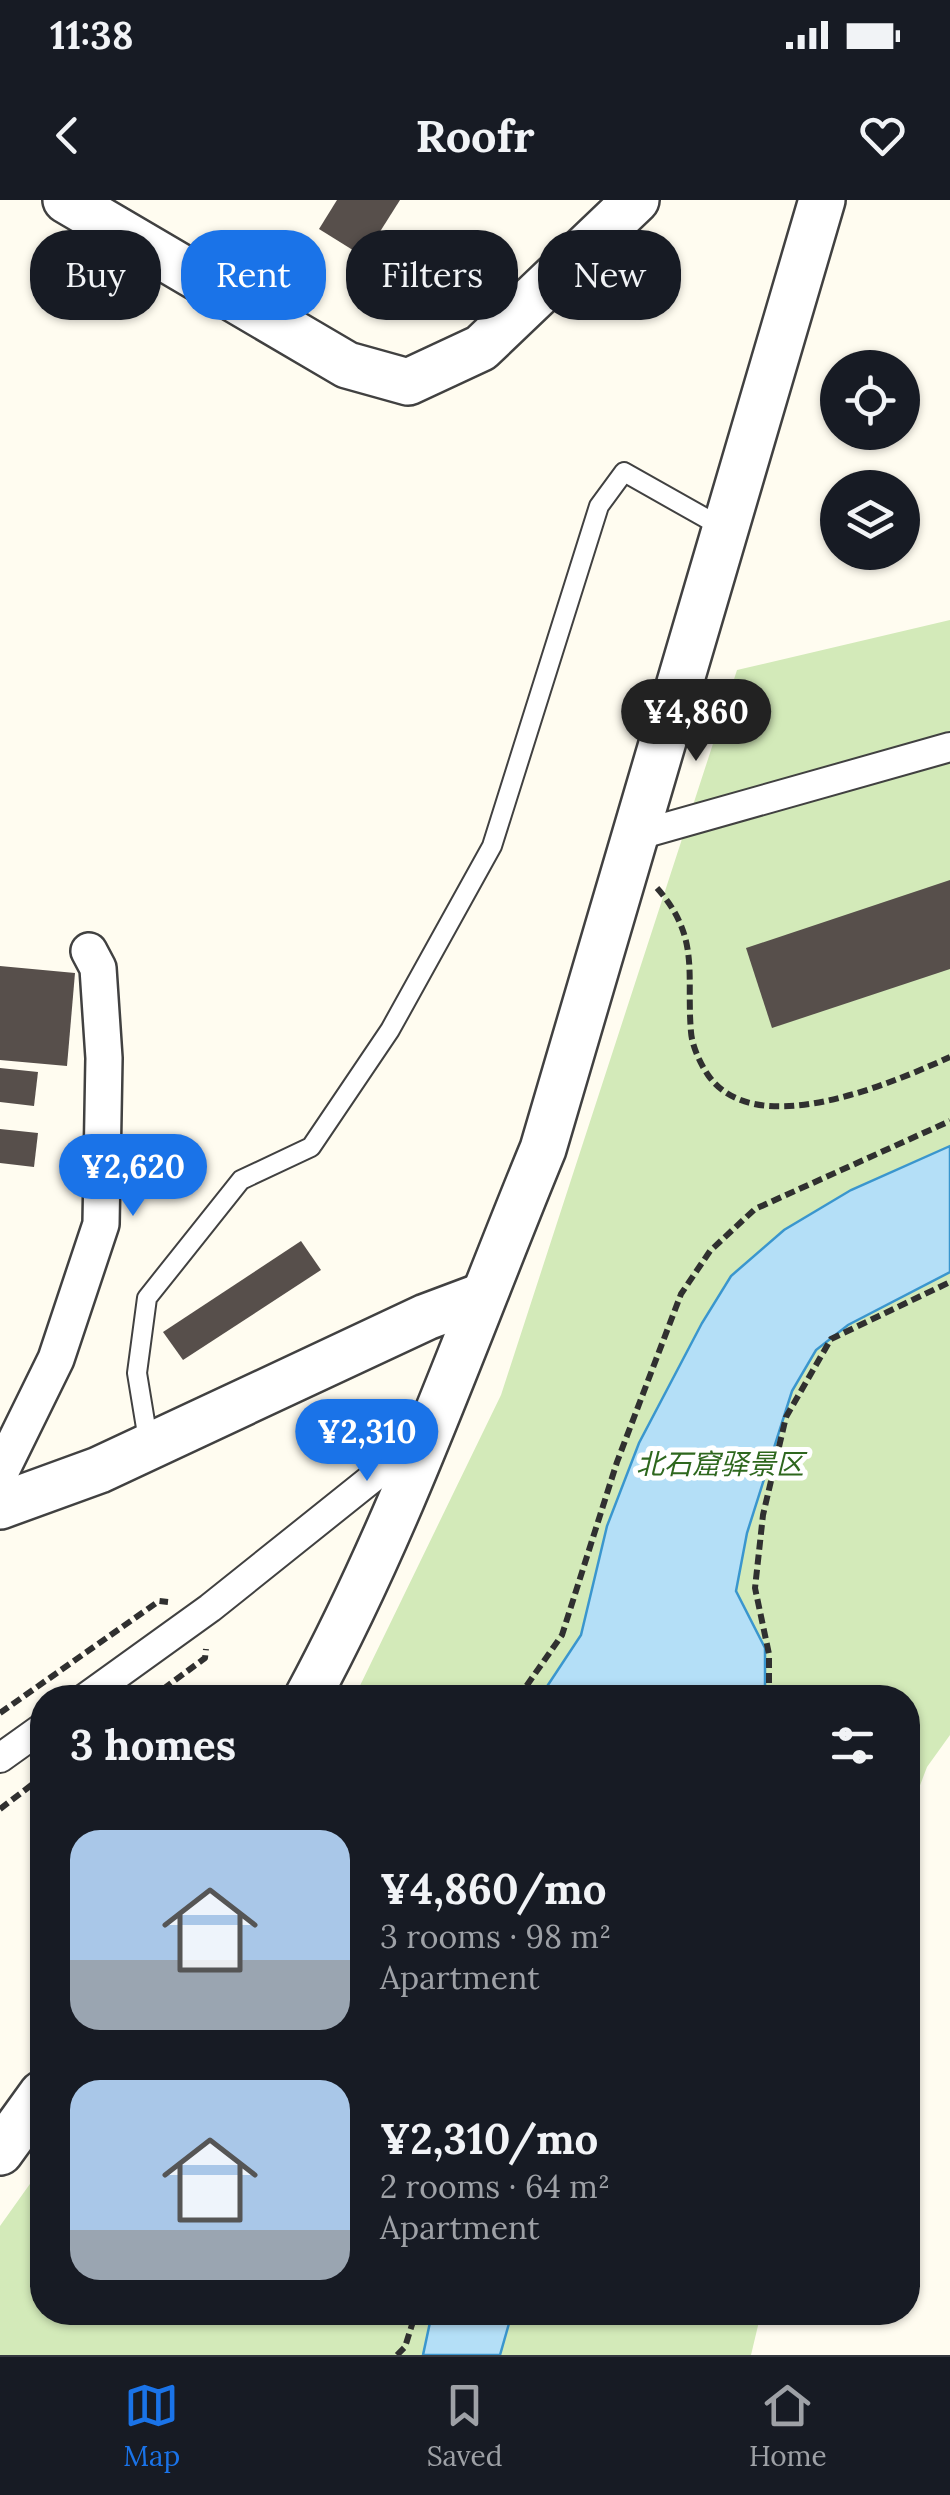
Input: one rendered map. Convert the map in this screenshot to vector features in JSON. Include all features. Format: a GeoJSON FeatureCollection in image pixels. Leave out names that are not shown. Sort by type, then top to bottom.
{"type":"FeatureCollection","features":[{"type":"Feature","properties":{"kind":"street"},"geometry":{"type":"LineString","coordinates":[[66,200],[348,365],[408,382],[481,348],[636,200]]}},
{"type":"Feature","properties":{"kind":"street"},"geometry":{"type":"LineString","coordinates":[[314,1685],[433,1429],[482,1296],[543,1149],[822,200]]}},
{"type":"Feature","properties":{"kind":"street"},"geometry":{"type":"LineString","coordinates":[[630,854],[950,746]]}},
{"type":"Feature","properties":{"kind":"street"},"geometry":{"type":"LineString","coordinates":[[0,1472],[56,1359],[101,1224],[104,1058],[98,968],[90,951]]}},
{"type":"Feature","properties":{"kind":"street"},"geometry":{"type":"LineString","coordinates":[[0,1506],[100,1470],[426,1317],[482,1296]]}},
{"type":"Feature","properties":{"kind":"street"},"geometry":{"type":"LineString","coordinates":[[103,1685],[210,1608],[433,1429]]}},
{"type":"Feature","properties":{"kind":"street"},"geometry":{"type":"LineString","coordinates":[[0,1758],[30,1737]]}},
{"type":"Feature","properties":{"kind":"street"},"geometry":{"type":"LineString","coordinates":[[0,2152],[30,2111]]}},
{"type":"Feature","properties":{"kind":"lane"},"geometry":{"type":"LineString","coordinates":[[150,1446],[137,1373],[147,1298],[241,1180],[310,1147],[390,1030],[492,846],[598,506],[624,472],[725,529]]}},
{"type":"Feature","properties":{"kind":"path"},"geometry":{"type":"LineString","coordinates":[[630,854],[674,908],[691,956],[691,1036],[702,1066],[715,1084],[744,1103],[810,1104],[892,1083],[950,1056]]}},
{"type":"Feature","properties":{"kind":"path"},"geometry":{"type":"LineString","coordinates":[[527,1685],[562,1635],[624,1443],[681,1294],[710,1251],[755,1209],[950,1121]]}},
{"type":"Feature","properties":{"kind":"path"},"geometry":{"type":"LineString","coordinates":[[769,1685],[769,1654],[755,1588],[763,1515],[786,1417],[830,1338],[950,1282]]}},
{"type":"Feature","properties":{"kind":"path"},"geometry":{"type":"LineString","coordinates":[[0,1809],[30,1787]]}},
{"type":"Feature","properties":{"kind":"path"},"geometry":{"type":"LineString","coordinates":[[397,2355],[412,2325]]}},
{"type":"Feature","properties":{"kind":"green space","name":"北石窟驿景区"},"geometry":{"type":"Polygon","coordinates":[[[950,620],[950,1735],[927,1767],[920,1785],[920,1685],[360,1685],[501,1395],[737,670],[950,620]]]}},
{"type":"Feature","properties":{"kind":"green space"},"geometry":{"type":"Polygon","coordinates":[[[30,2184],[30,2325],[758,2325],[751,2355],[0,2355],[0,2226],[30,2184]]]}},
{"type":"Feature","properties":{"kind":"water"},"geometry":{"type":"Polygon","coordinates":[[[950,1146],[950,1272],[848,1325],[816,1350],[792,1391],[747,1533],[736,1591],[765,1648],[765,1685],[548,1685],[581,1635],[607,1526],[639,1443],[702,1323],[731,1276],[784,1230],[851,1190],[950,1146]]]}},
{"type":"Feature","properties":{"kind":"water"},"geometry":{"type":"Polygon","coordinates":[[[429,2325],[509,2325],[500,2355],[423,2355],[429,2325]]]}},
{"type":"Feature","properties":{"kind":"building"},"geometry":{"type":"Polygon","coordinates":[[[337,200],[400,200],[381,230],[346,230],[346,246],[319,229],[337,200]]]}},
{"type":"Feature","properties":{"kind":"building"},"geometry":{"type":"Polygon","coordinates":[[[950,880],[950,969],[772,1028],[746,948],[950,880]]]}},
{"type":"Feature","properties":{"kind":"building"},"geometry":{"type":"Polygon","coordinates":[[[0,966],[75,973],[67,1066],[0,1060],[0,966]]]}},
{"type":"Feature","properties":{"kind":"building"},"geometry":{"type":"Polygon","coordinates":[[[0,1068],[38,1072],[34,1106],[0,1102],[0,1068]]]}},
{"type":"Feature","properties":{"kind":"building"},"geometry":{"type":"Polygon","coordinates":[[[0,1129],[38,1133],[34,1167],[0,1163],[0,1129]]]}},
{"type":"Feature","properties":{"kind":"building"},"geometry":{"type":"Polygon","coordinates":[[[301,1241],[321,1270],[183,1360],[163,1332],[301,1241]]]}}]}
